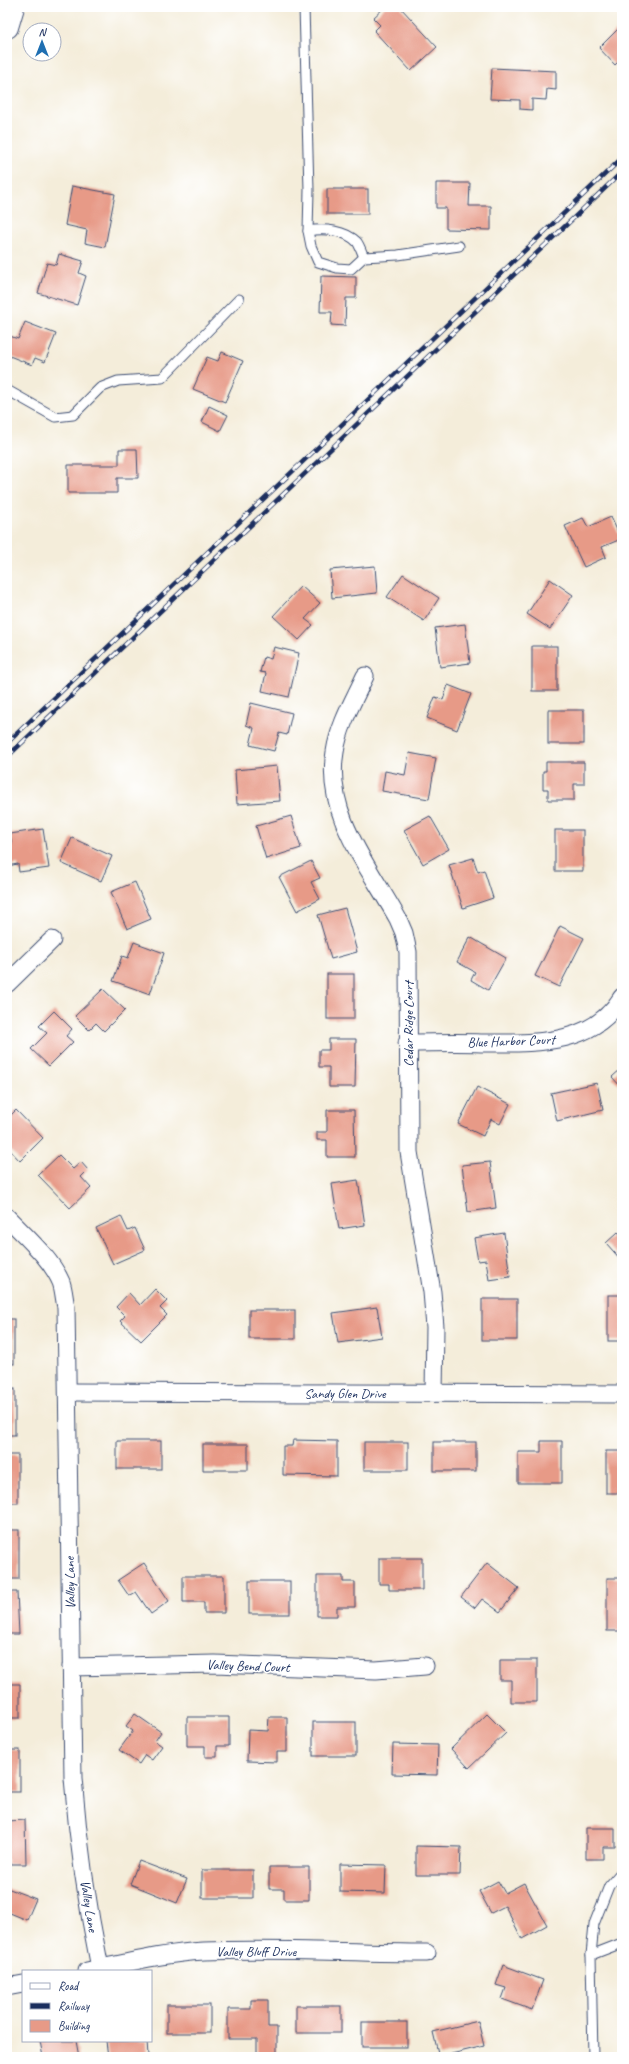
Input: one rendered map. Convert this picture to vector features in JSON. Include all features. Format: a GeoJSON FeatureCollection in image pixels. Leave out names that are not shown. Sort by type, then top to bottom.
{"type":"FeatureCollection","features":[{"type":"Feature","properties":{"kind":"main road"},"geometry":{"type":"LineString","coordinates":[[7,27],[13,7]]}},
{"type":"Feature","properties":{"kind":"street","name":"Cedar Ridge Court"},"geometry":{"type":"LineString","coordinates":[[365,676],[338,738],[334,767],[335,793],[342,817],[352,840],[390,904],[404,932],[408,952],[409,1152],[432,1292],[435,1328],[434,1393]]}},
{"type":"Feature","properties":{"kind":"street"},"geometry":{"type":"LineString","coordinates":[[7,984],[52,940]]}},
{"type":"Feature","properties":{"kind":"street","name":"Blue Harbor Court"},"geometry":{"type":"LineString","coordinates":[[408,1043],[525,1043],[561,1040],[594,1026],[613,1009],[622,997]]}},
{"type":"Feature","properties":{"kind":"street","name":"Valley Lane"},"geometry":{"type":"LineString","coordinates":[[7,1217],[43,1256],[61,1284],[66,1307],[69,1392],[73,1778],[77,1826],[91,1922],[94,1970]]}},
{"type":"Feature","properties":{"kind":"street","name":"Sandy Glen Drive"},"geometry":{"type":"LineString","coordinates":[[69,1392],[622,1394]]}},
{"type":"Feature","properties":{"kind":"street","name":"Valley Bend Court"},"geometry":{"type":"LineString","coordinates":[[71,1667],[216,1664],[376,1670],[425,1666]]}},
{"type":"Feature","properties":{"kind":"street","name":"Valley Bluff Drive"},"geometry":{"type":"LineString","coordinates":[[94,1970],[167,1955],[203,1951],[263,1950],[427,1953]]}},
{"type":"Feature","properties":{"kind":"street"},"geometry":{"type":"LineString","coordinates":[[7,1987],[22,1984]]}},
{"type":"Feature","properties":{"kind":"lane"},"geometry":{"type":"LineString","coordinates":[[304,7],[309,190],[308,231],[311,246],[318,262],[337,268],[351,269],[364,257],[398,255],[459,246]]}},
{"type":"Feature","properties":{"kind":"lane"},"geometry":{"type":"LineString","coordinates":[[308,231],[322,228],[341,233],[357,242],[364,257]]}},
{"type":"Feature","properties":{"kind":"lane"},"geometry":{"type":"LineString","coordinates":[[7,390],[55,417],[73,415],[100,388],[118,381],[162,378],[239,299]]}},
{"type":"Feature","properties":{"kind":"lane"},"geometry":{"type":"LineString","coordinates":[[593,2057],[591,1955],[594,1924],[609,1886],[622,1871]]}},
{"type":"Feature","properties":{"kind":"lane"},"geometry":{"type":"LineString","coordinates":[[591,1955],[622,1943]]}},
{"type":"Feature","properties":{"kind":"building"},"geometry":{"type":"Polygon","coordinates":[[[385,7],[400,7],[437,47],[411,71],[374,31],[380,25],[373,18],[385,7]]]}},
{"type":"Feature","properties":{"kind":"building"},"geometry":{"type":"Polygon","coordinates":[[[622,25],[622,58],[615,65],[599,48],[622,25]]]}},
{"type":"Feature","properties":{"kind":"building"},"geometry":{"type":"Polygon","coordinates":[[[492,68],[556,71],[556,90],[547,89],[546,100],[532,99],[532,110],[520,109],[520,100],[490,99],[492,68]]]}},
{"type":"Feature","properties":{"kind":"building"},"geometry":{"type":"Polygon","coordinates":[[[436,183],[470,183],[469,206],[491,206],[491,230],[446,229],[446,208],[436,208],[436,183]]]}},
{"type":"Feature","properties":{"kind":"building"},"geometry":{"type":"Polygon","coordinates":[[[72,186],[115,194],[105,247],[85,243],[87,230],[65,225],[72,186]]]}},
{"type":"Feature","properties":{"kind":"building"},"geometry":{"type":"Polygon","coordinates":[[[327,189],[368,189],[368,214],[327,214],[327,189]]]}},
{"type":"Feature","properties":{"kind":"building"},"geometry":{"type":"Polygon","coordinates":[[[59,254],[83,261],[79,273],[86,276],[77,305],[38,293],[47,263],[56,265],[59,254]]]}},
{"type":"Feature","properties":{"kind":"building"},"geometry":{"type":"Polygon","coordinates":[[[321,276],[356,277],[356,298],[346,298],[345,326],[331,325],[332,312],[320,312],[321,276]]]}},
{"type":"Feature","properties":{"kind":"building"},"geometry":{"type":"Polygon","coordinates":[[[25,322],[56,334],[45,362],[35,358],[32,365],[7,355],[7,335],[18,339],[25,322]]]}},
{"type":"Feature","properties":{"kind":"building"},"geometry":{"type":"Polygon","coordinates":[[[222,352],[243,361],[225,402],[193,389],[207,357],[218,361],[222,352]]]}},
{"type":"Feature","properties":{"kind":"building"},"geometry":{"type":"Polygon","coordinates":[[[209,406],[228,415],[220,431],[202,422],[209,406]]]}},
{"type":"Feature","properties":{"kind":"building"},"geometry":{"type":"Polygon","coordinates":[[[119,449],[137,449],[138,478],[117,478],[117,493],[68,493],[68,465],[119,465],[119,449]]]}},
{"type":"Feature","properties":{"kind":"building"},"geometry":{"type":"Polygon","coordinates":[[[611,517],[621,539],[602,547],[606,557],[584,567],[565,526],[583,518],[588,527],[611,517]]]}},
{"type":"Feature","properties":{"kind":"building"},"geometry":{"type":"Polygon","coordinates":[[[375,566],[377,593],[332,598],[330,570],[375,566]]]}},
{"type":"Feature","properties":{"kind":"building"},"geometry":{"type":"Polygon","coordinates":[[[403,574],[439,598],[424,621],[387,597],[403,574]]]}},
{"type":"Feature","properties":{"kind":"building"},"geometry":{"type":"Polygon","coordinates":[[[550,579],[573,595],[550,629],[527,614],[550,579]]]}},
{"type":"Feature","properties":{"kind":"building"},"geometry":{"type":"Polygon","coordinates":[[[301,586],[320,603],[305,619],[313,625],[299,640],[273,616],[301,586]]]}},
{"type":"Feature","properties":{"kind":"building"},"geometry":{"type":"Polygon","coordinates":[[[465,624],[470,663],[440,667],[435,628],[465,624]]]}},
{"type":"Feature","properties":{"kind":"building"},"geometry":{"type":"Polygon","coordinates":[[[532,646],[557,646],[557,691],[532,691],[532,646]]]}},
{"type":"Feature","properties":{"kind":"building"},"geometry":{"type":"Polygon","coordinates":[[[274,647],[299,653],[289,697],[262,691],[266,673],[260,672],[264,657],[271,659],[274,647]]]}},
{"type":"Feature","properties":{"kind":"building"},"geometry":{"type":"Polygon","coordinates":[[[448,685],[471,694],[457,730],[427,718],[435,697],[443,700],[448,685]]]}},
{"type":"Feature","properties":{"kind":"building"},"geometry":{"type":"Polygon","coordinates":[[[251,703],[292,713],[287,735],[279,733],[274,751],[250,745],[254,728],[246,725],[251,703]]]}},
{"type":"Feature","properties":{"kind":"building"},"geometry":{"type":"Polygon","coordinates":[[[548,710],[584,710],[584,744],[548,744],[548,710]]]}},
{"type":"Feature","properties":{"kind":"building"},"geometry":{"type":"Polygon","coordinates":[[[409,753],[436,758],[429,799],[382,791],[385,771],[405,775],[409,753]]]}},
{"type":"Feature","properties":{"kind":"building"},"geometry":{"type":"Polygon","coordinates":[[[546,762],[584,762],[584,784],[574,784],[574,800],[548,800],[548,789],[543,789],[543,771],[546,771],[546,762]]]}},
{"type":"Feature","properties":{"kind":"building"},"geometry":{"type":"Polygon","coordinates":[[[277,766],[280,801],[237,804],[235,770],[277,766]]]}},
{"type":"Feature","properties":{"kind":"building"},"geometry":{"type":"Polygon","coordinates":[[[291,816],[301,848],[266,859],[256,826],[291,816]]]}},
{"type":"Feature","properties":{"kind":"building"},"geometry":{"type":"Polygon","coordinates":[[[430,816],[449,849],[423,864],[404,830],[430,816]]]}},
{"type":"Feature","properties":{"kind":"building"},"geometry":{"type":"Polygon","coordinates":[[[43,829],[49,868],[19,872],[18,864],[7,866],[7,844],[12,844],[10,834],[43,829]]]}},
{"type":"Feature","properties":{"kind":"building"},"geometry":{"type":"Polygon","coordinates":[[[555,830],[583,830],[583,871],[555,871],[555,830]]]}},
{"type":"Feature","properties":{"kind":"building"},"geometry":{"type":"Polygon","coordinates":[[[72,838],[112,856],[101,881],[61,863],[72,838]]]}},
{"type":"Feature","properties":{"kind":"building"},"geometry":{"type":"Polygon","coordinates":[[[473,858],[478,872],[484,870],[493,898],[463,908],[449,865],[473,858]]]}},
{"type":"Feature","properties":{"kind":"building"},"geometry":{"type":"Polygon","coordinates":[[[311,861],[320,878],[311,882],[320,899],[297,911],[279,877],[311,861]]]}},
{"type":"Feature","properties":{"kind":"building"},"geometry":{"type":"Polygon","coordinates":[[[135,882],[151,919],[127,929],[111,892],[135,882]]]}},
{"type":"Feature","properties":{"kind":"building"},"geometry":{"type":"Polygon","coordinates":[[[345,908],[357,952],[331,959],[318,915],[345,908]]]}},
{"type":"Feature","properties":{"kind":"building"},"geometry":{"type":"Polygon","coordinates":[[[560,926],[584,938],[559,987],[535,976],[560,926]]]}},
{"type":"Feature","properties":{"kind":"building"},"geometry":{"type":"Polygon","coordinates":[[[470,937],[506,958],[488,990],[471,980],[475,972],[457,962],[470,937]]]}},
{"type":"Feature","properties":{"kind":"building"},"geometry":{"type":"Polygon","coordinates":[[[134,942],[164,953],[150,994],[113,981],[122,956],[128,958],[134,942]]]}},
{"type":"Feature","properties":{"kind":"building"},"geometry":{"type":"Polygon","coordinates":[[[327,974],[354,974],[354,1019],[327,1019],[327,974]]]}},
{"type":"Feature","properties":{"kind":"building"},"geometry":{"type":"Polygon","coordinates":[[[103,989],[125,1010],[104,1031],[96,1023],[89,1030],[75,1016],[103,989]]]}},
{"type":"Feature","properties":{"kind":"building"},"geometry":{"type":"Polygon","coordinates":[[[54,1011],[72,1029],[66,1036],[73,1042],[49,1066],[31,1049],[47,1033],[39,1026],[54,1011]]]}},
{"type":"Feature","properties":{"kind":"building"},"geometry":{"type":"Polygon","coordinates":[[[329,1039],[356,1039],[355,1087],[329,1087],[329,1067],[319,1067],[319,1050],[329,1050],[329,1039]]]}},
{"type":"Feature","properties":{"kind":"building"},"geometry":{"type":"Polygon","coordinates":[[[622,1068],[622,1088],[612,1077],[622,1068]]]}},
{"type":"Feature","properties":{"kind":"building"},"geometry":{"type":"Polygon","coordinates":[[[597,1083],[603,1110],[557,1121],[551,1093],[597,1083]]]}},
{"type":"Feature","properties":{"kind":"building"},"geometry":{"type":"Polygon","coordinates":[[[477,1087],[510,1104],[500,1124],[491,1119],[483,1136],[458,1124],[477,1087]]]}},
{"type":"Feature","properties":{"kind":"building"},"geometry":{"type":"Polygon","coordinates":[[[16,1110],[43,1138],[20,1161],[7,1147],[7,1119],[16,1110]]]}},
{"type":"Feature","properties":{"kind":"building"},"geometry":{"type":"Polygon","coordinates":[[[327,1110],[354,1110],[355,1157],[327,1157],[327,1140],[317,1140],[317,1132],[327,1132],[327,1110]]]}},
{"type":"Feature","properties":{"kind":"building"},"geometry":{"type":"Polygon","coordinates":[[[59,1155],[73,1169],[81,1162],[88,1170],[81,1177],[91,1188],[70,1208],[38,1175],[59,1155]]]}},
{"type":"Feature","properties":{"kind":"building"},"geometry":{"type":"Polygon","coordinates":[[[490,1162],[496,1208],[468,1212],[462,1165],[490,1162]]]}},
{"type":"Feature","properties":{"kind":"building"},"geometry":{"type":"Polygon","coordinates":[[[358,1180],[365,1225],[339,1229],[332,1184],[358,1180]]]}},
{"type":"Feature","properties":{"kind":"building"},"geometry":{"type":"Polygon","coordinates":[[[121,1216],[128,1231],[135,1228],[145,1250],[113,1264],[96,1228],[121,1216]]]}},
{"type":"Feature","properties":{"kind":"building"},"geometry":{"type":"Polygon","coordinates":[[[618,1232],[622,1236],[622,1261],[606,1243],[618,1232]]]}},
{"type":"Feature","properties":{"kind":"building"},"geometry":{"type":"Polygon","coordinates":[[[504,1233],[510,1277],[489,1280],[486,1260],[478,1261],[474,1238],[504,1233]]]}},
{"type":"Feature","properties":{"kind":"building"},"geometry":{"type":"Polygon","coordinates":[[[155,1289],[167,1301],[160,1308],[167,1315],[141,1341],[120,1321],[125,1316],[116,1307],[129,1293],[140,1305],[155,1289]]]}},
{"type":"Feature","properties":{"kind":"building"},"geometry":{"type":"Polygon","coordinates":[[[608,1295],[622,1295],[622,1341],[608,1341],[608,1295]]]}},
{"type":"Feature","properties":{"kind":"building"},"geometry":{"type":"Polygon","coordinates":[[[482,1299],[517,1299],[517,1340],[482,1340],[482,1299]]]}},
{"type":"Feature","properties":{"kind":"building"},"geometry":{"type":"Polygon","coordinates":[[[377,1307],[382,1337],[338,1343],[333,1313],[377,1307]]]}},
{"type":"Feature","properties":{"kind":"building"},"geometry":{"type":"Polygon","coordinates":[[[249,1310],[295,1310],[295,1339],[249,1339],[249,1310]]]}},
{"type":"Feature","properties":{"kind":"building"},"geometry":{"type":"Polygon","coordinates":[[[7,1319],[14,1319],[14,1364],[7,1364],[7,1319]]]}},
{"type":"Feature","properties":{"kind":"building"},"geometry":{"type":"Polygon","coordinates":[[[7,1389],[15,1389],[15,1435],[7,1435],[7,1389]]]}},
{"type":"Feature","properties":{"kind":"building"},"geometry":{"type":"Polygon","coordinates":[[[293,1440],[337,1441],[337,1476],[283,1475],[283,1446],[292,1446],[293,1440]]]}},
{"type":"Feature","properties":{"kind":"building"},"geometry":{"type":"Polygon","coordinates":[[[117,1441],[161,1441],[161,1469],[117,1469],[117,1441]]]}},
{"type":"Feature","properties":{"kind":"building"},"geometry":{"type":"Polygon","coordinates":[[[541,1441],[562,1441],[562,1483],[518,1483],[518,1452],[541,1452],[541,1441]]]}},
{"type":"Feature","properties":{"kind":"building"},"geometry":{"type":"Polygon","coordinates":[[[364,1442],[408,1442],[408,1470],[364,1470],[364,1442]]]}},
{"type":"Feature","properties":{"kind":"building"},"geometry":{"type":"Polygon","coordinates":[[[434,1442],[476,1442],[476,1471],[434,1471],[434,1442]]]}},
{"type":"Feature","properties":{"kind":"building"},"geometry":{"type":"Polygon","coordinates":[[[203,1444],[248,1444],[248,1470],[203,1470],[203,1444]]]}},
{"type":"Feature","properties":{"kind":"building"},"geometry":{"type":"Polygon","coordinates":[[[606,1451],[622,1451],[622,1493],[606,1493],[606,1451]]]}},
{"type":"Feature","properties":{"kind":"building"},"geometry":{"type":"Polygon","coordinates":[[[7,1455],[18,1455],[18,1503],[7,1503],[7,1455]]]}},
{"type":"Feature","properties":{"kind":"building"},"geometry":{"type":"Polygon","coordinates":[[[7,1530],[19,1530],[19,1579],[7,1579],[7,1530]]]}},
{"type":"Feature","properties":{"kind":"building"},"geometry":{"type":"Polygon","coordinates":[[[379,1558],[422,1558],[422,1590],[389,1590],[389,1584],[379,1584],[379,1558]]]}},
{"type":"Feature","properties":{"kind":"building"},"geometry":{"type":"Polygon","coordinates":[[[144,1563],[169,1601],[151,1614],[136,1592],[129,1596],[118,1580],[144,1563]]]}},
{"type":"Feature","properties":{"kind":"building"},"geometry":{"type":"Polygon","coordinates":[[[487,1563],[519,1588],[500,1612],[482,1599],[475,1608],[461,1597],[487,1563]]]}},
{"type":"Feature","properties":{"kind":"building"},"geometry":{"type":"Polygon","coordinates":[[[183,1576],[224,1576],[224,1613],[204,1613],[204,1602],[183,1602],[183,1576]]]}},
{"type":"Feature","properties":{"kind":"building"},"geometry":{"type":"Polygon","coordinates":[[[317,1576],[343,1576],[343,1582],[355,1582],[355,1607],[337,1607],[337,1616],[317,1616],[317,1576]]]}},
{"type":"Feature","properties":{"kind":"building"},"geometry":{"type":"Polygon","coordinates":[[[607,1578],[622,1578],[622,1631],[607,1631],[607,1578]]]}},
{"type":"Feature","properties":{"kind":"building"},"geometry":{"type":"Polygon","coordinates":[[[249,1581],[290,1581],[290,1614],[249,1614],[249,1581]]]}},
{"type":"Feature","properties":{"kind":"building"},"geometry":{"type":"Polygon","coordinates":[[[7,1592],[17,1592],[19,1634],[7,1634],[7,1592]]]}},
{"type":"Feature","properties":{"kind":"building"},"geometry":{"type":"Polygon","coordinates":[[[500,1660],[537,1660],[537,1702],[511,1702],[511,1680],[500,1680],[500,1660]]]}},
{"type":"Feature","properties":{"kind":"building"},"geometry":{"type":"Polygon","coordinates":[[[7,1674],[10,1674],[10,1684],[20,1684],[20,1718],[7,1718],[7,1674]]]}},
{"type":"Feature","properties":{"kind":"building"},"geometry":{"type":"Polygon","coordinates":[[[135,1714],[161,1732],[155,1741],[162,1746],[152,1760],[145,1755],[139,1764],[119,1750],[133,1731],[126,1726],[135,1714]]]}},
{"type":"Feature","properties":{"kind":"building"},"geometry":{"type":"Polygon","coordinates":[[[487,1714],[506,1733],[469,1768],[451,1749],[487,1714]]]}},
{"type":"Feature","properties":{"kind":"building"},"geometry":{"type":"Polygon","coordinates":[[[187,1717],[229,1717],[229,1746],[217,1746],[217,1757],[205,1757],[205,1746],[187,1746],[187,1717]]]}},
{"type":"Feature","properties":{"kind":"building"},"geometry":{"type":"Polygon","coordinates":[[[269,1717],[287,1717],[287,1752],[277,1752],[277,1762],[247,1761],[248,1730],[268,1731],[269,1717]]]}},
{"type":"Feature","properties":{"kind":"building"},"geometry":{"type":"Polygon","coordinates":[[[313,1722],[356,1722],[356,1756],[313,1756],[313,1722]]]}},
{"type":"Feature","properties":{"kind":"building"},"geometry":{"type":"Polygon","coordinates":[[[393,1744],[438,1745],[437,1775],[392,1774],[393,1744]]]}},
{"type":"Feature","properties":{"kind":"building"},"geometry":{"type":"Polygon","coordinates":[[[7,1750],[20,1750],[20,1792],[7,1792],[7,1750]]]}},
{"type":"Feature","properties":{"kind":"building"},"geometry":{"type":"Polygon","coordinates":[[[25,1820],[26,1864],[7,1864],[7,1821],[25,1820]]]}},
{"type":"Feature","properties":{"kind":"building"},"geometry":{"type":"Polygon","coordinates":[[[586,1828],[615,1828],[615,1847],[603,1847],[603,1859],[586,1859],[586,1828]]]}},
{"type":"Feature","properties":{"kind":"building"},"geometry":{"type":"Polygon","coordinates":[[[416,1846],[461,1847],[460,1875],[416,1875],[416,1846]]]}},
{"type":"Feature","properties":{"kind":"building"},"geometry":{"type":"Polygon","coordinates":[[[139,1861],[187,1879],[177,1903],[130,1884],[139,1861]]]}},
{"type":"Feature","properties":{"kind":"building"},"geometry":{"type":"Polygon","coordinates":[[[340,1864],[386,1865],[385,1893],[340,1892],[340,1864]]]}},
{"type":"Feature","properties":{"kind":"building"},"geometry":{"type":"Polygon","coordinates":[[[269,1867],[309,1867],[309,1900],[284,1900],[284,1889],[269,1889],[269,1867]]]}},
{"type":"Feature","properties":{"kind":"building"},"geometry":{"type":"Polygon","coordinates":[[[202,1870],[253,1870],[253,1898],[202,1898],[202,1870]]]}},
{"type":"Feature","properties":{"kind":"building"},"geometry":{"type":"Polygon","coordinates":[[[498,1881],[505,1893],[524,1883],[547,1925],[522,1939],[505,1906],[491,1913],[479,1891],[498,1881]]]}},
{"type":"Feature","properties":{"kind":"building"},"geometry":{"type":"Polygon","coordinates":[[[7,1888],[36,1899],[27,1920],[10,1913],[7,1921],[7,1888]]]}},
{"type":"Feature","properties":{"kind":"building"},"geometry":{"type":"Polygon","coordinates":[[[503,1965],[543,1980],[532,2010],[502,1999],[506,1988],[496,1985],[503,1965]]]}},
{"type":"Feature","properties":{"kind":"building"},"geometry":{"type":"Polygon","coordinates":[[[251,2000],[268,2000],[268,2027],[277,2027],[277,2056],[257,2056],[257,2039],[228,2039],[228,2009],[251,2009],[251,2000]]]}},
{"type":"Feature","properties":{"kind":"building"},"geometry":{"type":"Polygon","coordinates":[[[167,2005],[210,2005],[210,2033],[167,2033],[167,2005]]]}},
{"type":"Feature","properties":{"kind":"building"},"geometry":{"type":"Polygon","coordinates":[[[296,2006],[341,2006],[341,2033],[296,2033],[296,2006]]]}},
{"type":"Feature","properties":{"kind":"building"},"geometry":{"type":"Polygon","coordinates":[[[478,2021],[484,2046],[439,2057],[433,2032],[478,2021]]]}},
{"type":"Feature","properties":{"kind":"building"},"geometry":{"type":"Polygon","coordinates":[[[362,2022],[407,2022],[407,2047],[362,2047],[362,2022]]]}},
{"type":"Feature","properties":{"kind":"building"},"geometry":{"type":"Polygon","coordinates":[[[40,2042],[76,2042],[79,2057],[43,2057],[40,2042]]]}},
{"type":"Feature","properties":{"kind":"building"},"geometry":{"type":"Polygon","coordinates":[[[106,2042],[147,2042],[148,2056],[108,2057],[106,2042]]]}},
{"type":"Feature","properties":{"kind":"railway"},"geometry":{"type":"LineString","coordinates":[[7,743],[622,158]]}},
{"type":"Feature","properties":{"kind":"railway"},"geometry":{"type":"LineString","coordinates":[[7,757],[622,172]]}}]}
